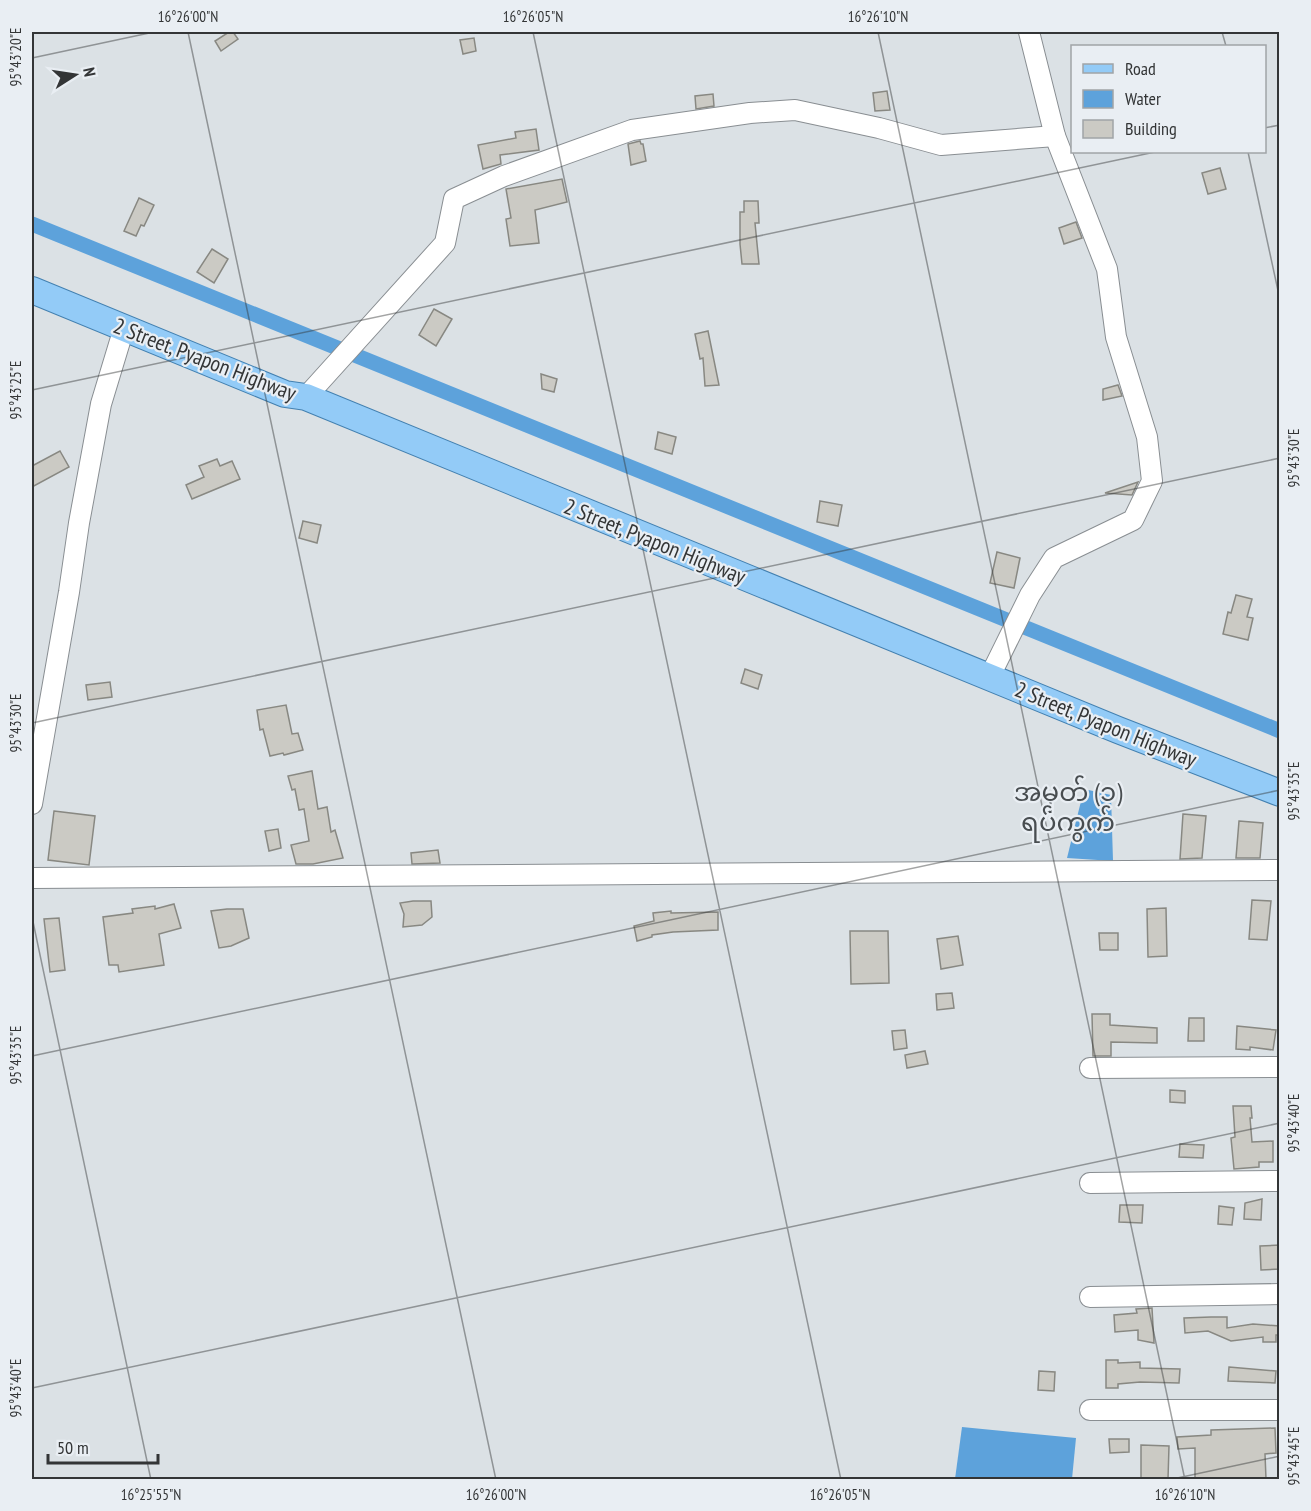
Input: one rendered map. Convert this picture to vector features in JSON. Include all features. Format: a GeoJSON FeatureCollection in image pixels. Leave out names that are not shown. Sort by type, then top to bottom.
{"type":"FeatureCollection","features":[{"type":"Feature","properties":{"kind":"main road","name":"2 Street, Pyapon Highway"},"geometry":{"type":"LineString","coordinates":[[32,290],[285,394],[306,398],[989,678],[1280,793]]}},
{"type":"Feature","properties":{"kind":"street"},"geometry":{"type":"LineString","coordinates":[[989,678],[1030,595],[1054,558],[1133,520],[1152,481],[1147,437],[1116,337],[1107,269],[1055,136],[1029,32]]}},
{"type":"Feature","properties":{"kind":"street"},"geometry":{"type":"LineString","coordinates":[[306,398],[445,243],[454,199],[504,176],[632,130],[750,113],[795,110],[879,128],[941,145],[1055,136]]}},
{"type":"Feature","properties":{"kind":"street"},"geometry":{"type":"LineString","coordinates":[[32,804],[101,404],[124,328]]}},
{"type":"Feature","properties":{"kind":"street"},"geometry":{"type":"LineString","coordinates":[[32,878],[1280,870]]}},
{"type":"Feature","properties":{"kind":"street"},"geometry":{"type":"LineString","coordinates":[[1090,1068],[1280,1067]]}},
{"type":"Feature","properties":{"kind":"street"},"geometry":{"type":"LineString","coordinates":[[1090,1183],[1280,1181]]}},
{"type":"Feature","properties":{"kind":"street"},"geometry":{"type":"LineString","coordinates":[[1090,1297],[1280,1294]]}},
{"type":"Feature","properties":{"kind":"street"},"geometry":{"type":"LineString","coordinates":[[1090,1410],[1280,1410]]}},
{"type":"Feature","properties":{"kind":"water"},"geometry":{"type":"Polygon","coordinates":[[[1084,789],[1111,795],[1113,861],[1067,858],[1084,789]]]}},
{"type":"Feature","properties":{"kind":"water"},"geometry":{"type":"Polygon","coordinates":[[[962,1427],[1076,1438],[1072,1479],[955,1479],[962,1427]]]}},
{"type":"Feature","properties":{"kind":"building"},"geometry":{"type":"Polygon","coordinates":[[[233,32],[238,39],[221,51],[215,41],[233,32]]]}},
{"type":"Feature","properties":{"kind":"building"},"geometry":{"type":"Polygon","coordinates":[[[474,38],[476,51],[463,54],[460,40],[474,38]]]}},
{"type":"Feature","properties":{"kind":"building"},"geometry":{"type":"Polygon","coordinates":[[[887,91],[890,110],[875,111],[873,93],[887,91]]]}},
{"type":"Feature","properties":{"kind":"building"},"geometry":{"type":"Polygon","coordinates":[[[713,94],[714,106],[696,109],[695,96],[713,94]]]}},
{"type":"Feature","properties":{"kind":"building"},"geometry":{"type":"Polygon","coordinates":[[[536,129],[539,150],[500,155],[501,164],[483,169],[478,145],[516,138],[515,132],[536,129]]]}},
{"type":"Feature","properties":{"kind":"building"},"geometry":{"type":"Polygon","coordinates":[[[640,141],[643,144],[646,161],[631,165],[628,144],[640,141]]]}},
{"type":"Feature","properties":{"kind":"building"},"geometry":{"type":"Polygon","coordinates":[[[1220,168],[1226,189],[1208,194],[1202,173],[1220,168]]]}},
{"type":"Feature","properties":{"kind":"building"},"geometry":{"type":"Polygon","coordinates":[[[562,179],[567,202],[535,210],[539,243],[510,246],[506,219],[511,218],[506,189],[562,179]]]}},
{"type":"Feature","properties":{"kind":"building"},"geometry":{"type":"Polygon","coordinates":[[[139,198],[154,205],[144,226],[141,225],[136,236],[124,231],[139,198]]]}},
{"type":"Feature","properties":{"kind":"building"},"geometry":{"type":"Polygon","coordinates":[[[744,201],[758,201],[759,223],[755,223],[759,264],[742,264],[740,212],[744,212],[744,201]]]}},
{"type":"Feature","properties":{"kind":"building"},"geometry":{"type":"Polygon","coordinates":[[[1076,222],[1082,238],[1064,244],[1059,228],[1076,222]]]}},
{"type":"Feature","properties":{"kind":"building"},"geometry":{"type":"Polygon","coordinates":[[[212,249],[228,259],[214,283],[197,272],[212,249]]]}},
{"type":"Feature","properties":{"kind":"building"},"geometry":{"type":"Polygon","coordinates":[[[434,309],[452,319],[436,346],[419,335],[434,309]]]}},
{"type":"Feature","properties":{"kind":"building"},"geometry":{"type":"Polygon","coordinates":[[[708,331],[719,385],[705,386],[703,358],[700,359],[695,334],[708,331]]]}},
{"type":"Feature","properties":{"kind":"building"},"geometry":{"type":"Polygon","coordinates":[[[541,374],[557,379],[554,392],[542,389],[541,374]]]}},
{"type":"Feature","properties":{"kind":"building"},"geometry":{"type":"Polygon","coordinates":[[[1118,385],[1122,396],[1103,400],[1103,389],[1118,385]]]}},
{"type":"Feature","properties":{"kind":"building"},"geometry":{"type":"Polygon","coordinates":[[[658,432],[676,437],[672,454],[655,449],[658,432]]]}},
{"type":"Feature","properties":{"kind":"building"},"geometry":{"type":"Polygon","coordinates":[[[60,451],[69,467],[32,487],[32,466],[60,451]]]}},
{"type":"Feature","properties":{"kind":"building"},"geometry":{"type":"Polygon","coordinates":[[[217,459],[220,466],[232,461],[240,479],[192,499],[186,485],[204,477],[199,466],[217,459]]]}},
{"type":"Feature","properties":{"kind":"building"},"geometry":{"type":"Polygon","coordinates":[[[1138,482],[1132,495],[1105,493],[1138,482]]]}},
{"type":"Feature","properties":{"kind":"building"},"geometry":{"type":"Polygon","coordinates":[[[820,501],[842,505],[838,526],[817,522],[820,501]]]}},
{"type":"Feature","properties":{"kind":"building"},"geometry":{"type":"Polygon","coordinates":[[[303,521],[321,525],[317,543],[299,538],[303,521]]]}},
{"type":"Feature","properties":{"kind":"building"},"geometry":{"type":"Polygon","coordinates":[[[997,552],[1020,558],[1014,588],[990,583],[997,552]]]}},
{"type":"Feature","properties":{"kind":"building"},"geometry":{"type":"Polygon","coordinates":[[[1236,595],[1252,599],[1247,617],[1253,618],[1248,640],[1223,634],[1228,612],[1231,613],[1236,595]]]}},
{"type":"Feature","properties":{"kind":"building"},"geometry":{"type":"Polygon","coordinates":[[[745,669],[762,675],[758,689],[741,683],[745,669]]]}},
{"type":"Feature","properties":{"kind":"building"},"geometry":{"type":"Polygon","coordinates":[[[110,682],[112,697],[88,700],[86,685],[110,682]]]}},
{"type":"Feature","properties":{"kind":"building"},"geometry":{"type":"Polygon","coordinates":[[[286,705],[292,734],[298,733],[303,750],[270,756],[263,729],[260,730],[257,710],[286,705]]]}},
{"type":"Feature","properties":{"kind":"building"},"geometry":{"type":"Polygon","coordinates":[[[312,771],[318,809],[327,807],[331,832],[335,830],[343,858],[313,864],[296,864],[291,845],[309,841],[304,809],[299,810],[295,789],[292,790],[288,776],[312,771]]]}},
{"type":"Feature","properties":{"kind":"building"},"geometry":{"type":"Polygon","coordinates":[[[54,811],[95,816],[89,865],[48,860],[54,811]]]}},
{"type":"Feature","properties":{"kind":"building"},"geometry":{"type":"Polygon","coordinates":[[[1183,814],[1206,816],[1202,858],[1180,859],[1183,814]]]}},
{"type":"Feature","properties":{"kind":"building"},"geometry":{"type":"Polygon","coordinates":[[[1239,821],[1263,823],[1260,858],[1236,858],[1239,821]]]}},
{"type":"Feature","properties":{"kind":"building"},"geometry":{"type":"Polygon","coordinates":[[[278,829],[281,848],[269,851],[265,831],[278,829]]]}},
{"type":"Feature","properties":{"kind":"building"},"geometry":{"type":"Polygon","coordinates":[[[438,850],[440,863],[412,864],[411,853],[438,850]]]}},
{"type":"Feature","properties":{"kind":"building"},"geometry":{"type":"Polygon","coordinates":[[[1252,900],[1271,901],[1267,940],[1249,939],[1252,900]]]}},
{"type":"Feature","properties":{"kind":"building"},"geometry":{"type":"Polygon","coordinates":[[[431,901],[432,917],[422,925],[403,927],[404,914],[400,903],[431,901]]]}},
{"type":"Feature","properties":{"kind":"building"},"geometry":{"type":"Polygon","coordinates":[[[174,904],[181,928],[159,934],[164,965],[119,972],[118,965],[109,965],[103,917],[133,913],[132,909],[155,906],[155,909],[174,904]]]}},
{"type":"Feature","properties":{"kind":"building"},"geometry":{"type":"Polygon","coordinates":[[[1166,908],[1167,956],[1148,957],[1147,909],[1166,908]]]}},
{"type":"Feature","properties":{"kind":"building"},"geometry":{"type":"Polygon","coordinates":[[[243,909],[249,938],[231,946],[219,948],[211,911],[243,909]]]}},
{"type":"Feature","properties":{"kind":"building"},"geometry":{"type":"Polygon","coordinates":[[[671,911],[671,913],[718,912],[718,930],[673,932],[652,935],[652,937],[637,941],[634,926],[654,921],[653,913],[671,911]]]}},
{"type":"Feature","properties":{"kind":"building"},"geometry":{"type":"Polygon","coordinates":[[[59,918],[65,970],[50,972],[44,919],[59,918]]]}},
{"type":"Feature","properties":{"kind":"building"},"geometry":{"type":"Polygon","coordinates":[[[850,931],[888,931],[889,983],[851,984],[850,931]]]}},
{"type":"Feature","properties":{"kind":"building"},"geometry":{"type":"Polygon","coordinates":[[[1099,933],[1118,933],[1118,950],[1100,950],[1099,933]]]}},
{"type":"Feature","properties":{"kind":"building"},"geometry":{"type":"Polygon","coordinates":[[[958,936],[963,965],[941,969],[937,939],[958,936]]]}},
{"type":"Feature","properties":{"kind":"building"},"geometry":{"type":"Polygon","coordinates":[[[952,993],[954,1008],[937,1010],[936,994],[952,993]]]}},
{"type":"Feature","properties":{"kind":"building"},"geometry":{"type":"Polygon","coordinates":[[[1092,1014],[1110,1014],[1110,1025],[1157,1028],[1157,1043],[1111,1042],[1111,1056],[1093,1056],[1092,1014]]]}},
{"type":"Feature","properties":{"kind":"building"},"geometry":{"type":"Polygon","coordinates":[[[1189,1018],[1204,1018],[1204,1041],[1188,1041],[1189,1018]]]}},
{"type":"Feature","properties":{"kind":"building"},"geometry":{"type":"Polygon","coordinates":[[[1237,1026],[1276,1030],[1273,1050],[1250,1047],[1250,1050],[1236,1049],[1237,1026]]]}},
{"type":"Feature","properties":{"kind":"building"},"geometry":{"type":"Polygon","coordinates":[[[905,1030],[907,1048],[894,1050],[892,1031],[905,1030]]]}},
{"type":"Feature","properties":{"kind":"building"},"geometry":{"type":"Polygon","coordinates":[[[925,1051],[928,1064],[907,1068],[905,1055],[925,1051]]]}},
{"type":"Feature","properties":{"kind":"building"},"geometry":{"type":"Polygon","coordinates":[[[1170,1090],[1185,1091],[1185,1103],[1170,1102],[1170,1090]]]}},
{"type":"Feature","properties":{"kind":"building"},"geometry":{"type":"Polygon","coordinates":[[[1233,1106],[1251,1106],[1252,1142],[1273,1141],[1273,1162],[1259,1162],[1259,1167],[1234,1169],[1231,1138],[1235,1137],[1233,1106]]]}},
{"type":"Feature","properties":{"kind":"building"},"geometry":{"type":"Polygon","coordinates":[[[1180,1144],[1204,1145],[1203,1158],[1179,1157],[1180,1144]]]}},
{"type":"Feature","properties":{"kind":"building"},"geometry":{"type":"Polygon","coordinates":[[[1262,1199],[1261,1220],[1244,1219],[1245,1203],[1262,1199]]]}},
{"type":"Feature","properties":{"kind":"building"},"geometry":{"type":"Polygon","coordinates":[[[1120,1205],[1143,1205],[1142,1223],[1119,1222],[1120,1205]]]}},
{"type":"Feature","properties":{"kind":"building"},"geometry":{"type":"Polygon","coordinates":[[[1219,1206],[1234,1208],[1232,1225],[1218,1224],[1219,1206]]]}},
{"type":"Feature","properties":{"kind":"building"},"geometry":{"type":"Polygon","coordinates":[[[1280,1245],[1280,1269],[1261,1270],[1260,1246],[1280,1245]]]}},
{"type":"Feature","properties":{"kind":"building"},"geometry":{"type":"Polygon","coordinates":[[[1152,1308],[1154,1343],[1138,1340],[1138,1330],[1115,1332],[1114,1315],[1137,1313],[1136,1309],[1152,1308]]]}},
{"type":"Feature","properties":{"kind":"building"},"geometry":{"type":"Polygon","coordinates":[[[1227,1317],[1227,1328],[1253,1324],[1280,1326],[1280,1335],[1276,1335],[1276,1342],[1263,1342],[1263,1337],[1231,1341],[1208,1331],[1185,1333],[1184,1318],[1227,1317]]]}},
{"type":"Feature","properties":{"kind":"building"},"geometry":{"type":"Polygon","coordinates":[[[1106,1360],[1118,1360],[1118,1363],[1140,1362],[1140,1368],[1180,1369],[1179,1383],[1140,1382],[1118,1384],[1118,1388],[1106,1388],[1106,1360]]]}},
{"type":"Feature","properties":{"kind":"building"},"geometry":{"type":"Polygon","coordinates":[[[1229,1367],[1276,1371],[1275,1383],[1228,1381],[1229,1367]]]}},
{"type":"Feature","properties":{"kind":"building"},"geometry":{"type":"Polygon","coordinates":[[[1039,1371],[1055,1372],[1054,1391],[1038,1390],[1039,1371]]]}},
{"type":"Feature","properties":{"kind":"building"},"geometry":{"type":"Polygon","coordinates":[[[1275,1428],[1276,1453],[1265,1454],[1266,1479],[1195,1479],[1195,1448],[1178,1449],[1177,1437],[1211,1435],[1211,1430],[1275,1428]]]}},
{"type":"Feature","properties":{"kind":"building"},"geometry":{"type":"Polygon","coordinates":[[[1109,1439],[1129,1439],[1129,1452],[1110,1453],[1109,1439]]]}},
{"type":"Feature","properties":{"kind":"building"},"geometry":{"type":"Polygon","coordinates":[[[1141,1445],[1169,1446],[1168,1479],[1141,1479],[1141,1445]]]}},
{"type":"Feature","properties":{"kind":"waterway"},"geometry":{"type":"LineString","coordinates":[[32,224],[1280,731]]}},
{"type":"Feature","properties":{"kind":"district","name":"အမှတ် (၁) ရပ်ကွက်"},"geometry":{"type":"Point","coordinates":[1068,806]}}]}
